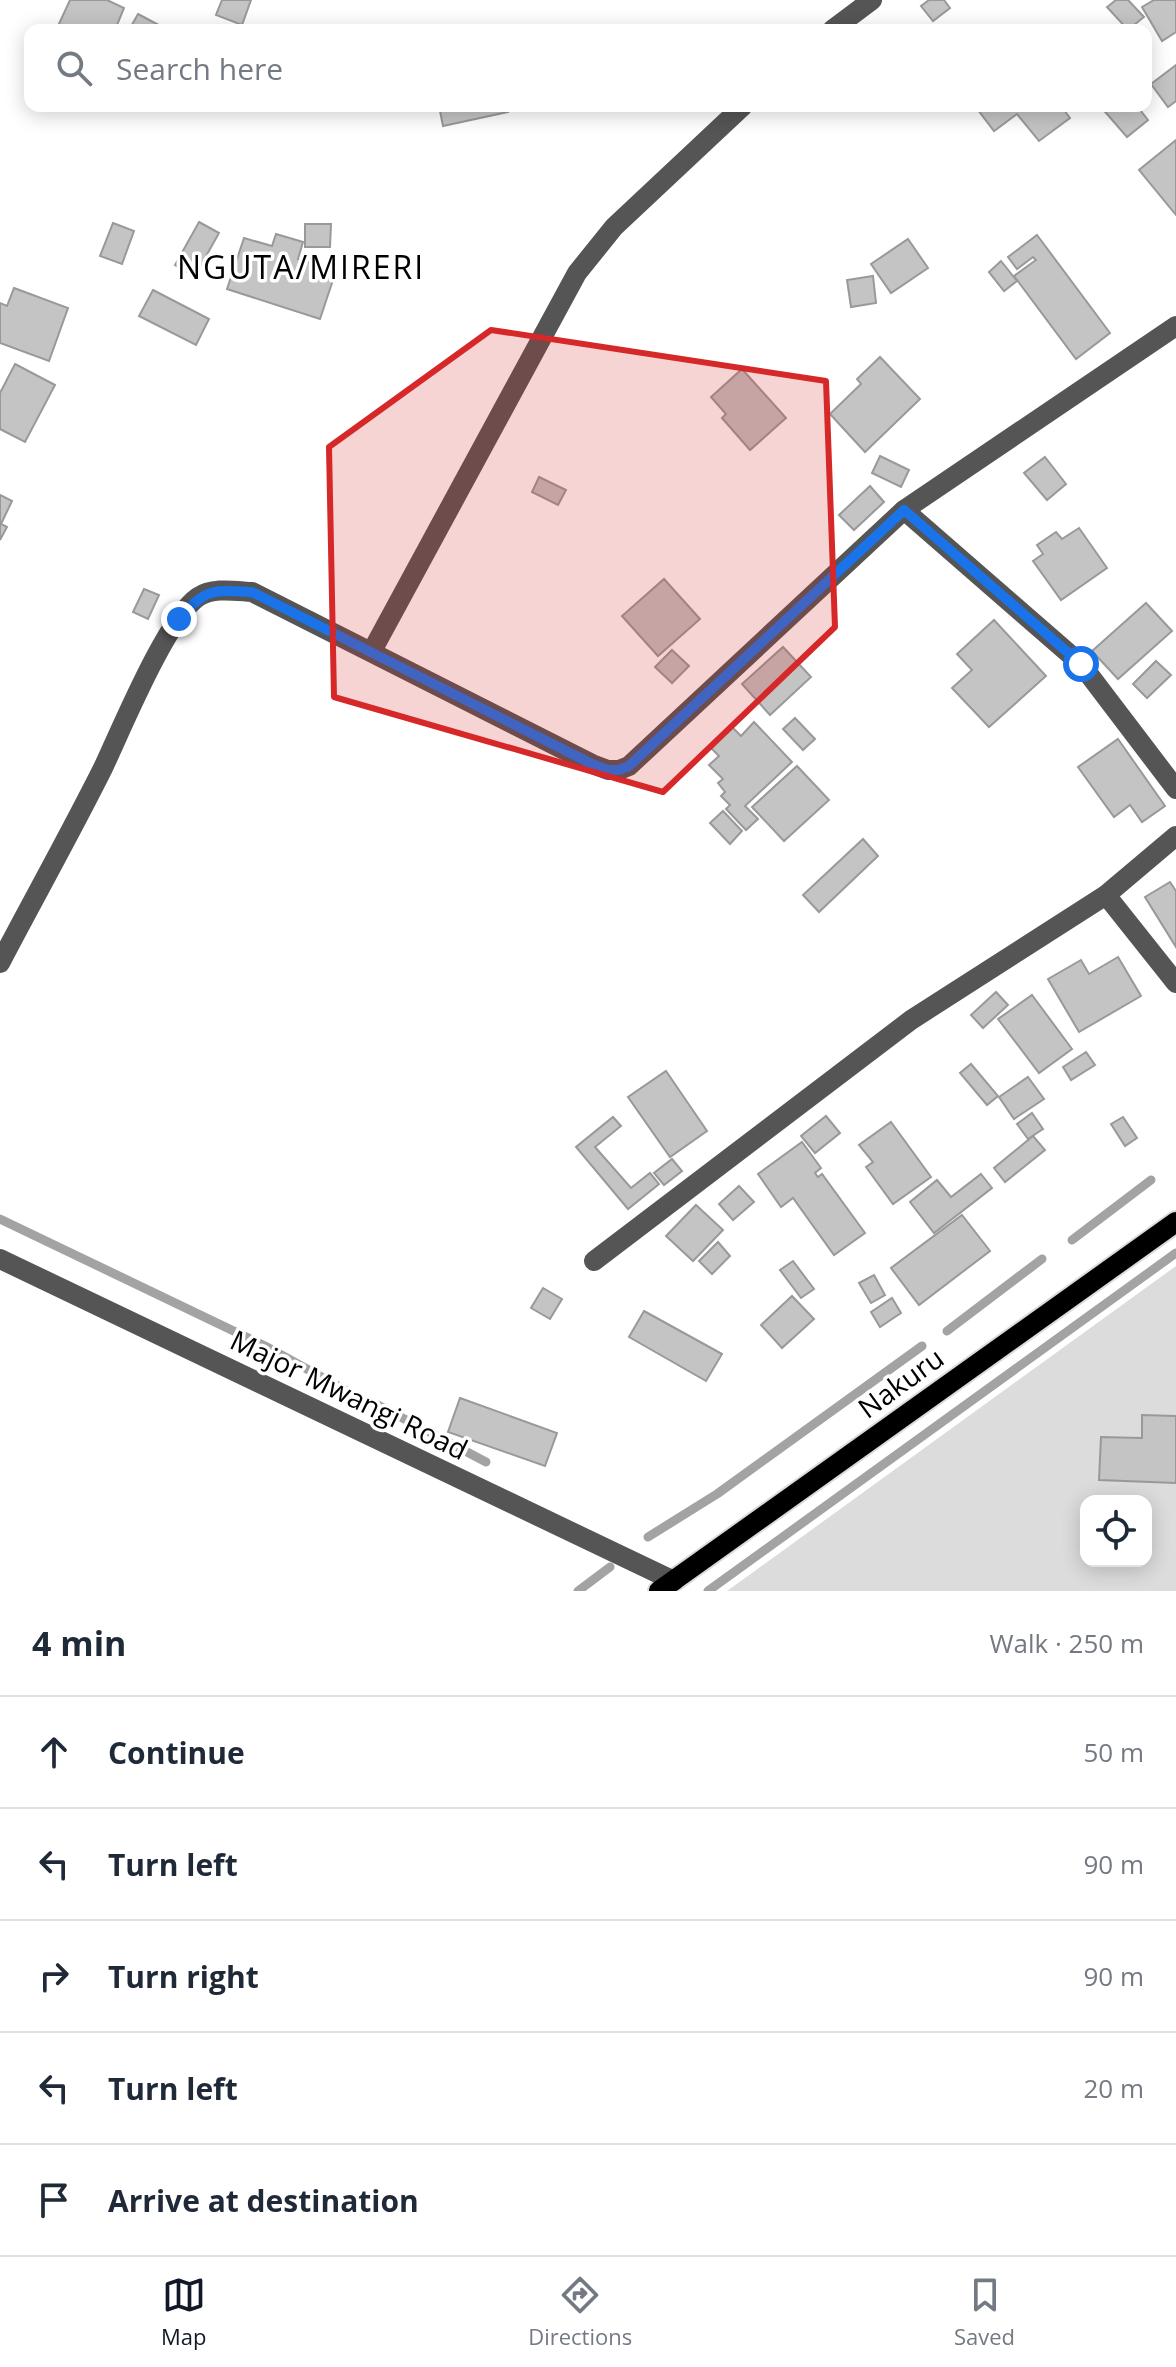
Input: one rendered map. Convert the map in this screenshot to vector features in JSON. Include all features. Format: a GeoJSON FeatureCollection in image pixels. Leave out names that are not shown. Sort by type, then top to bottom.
{"type":"FeatureCollection","features":[{"type":"Feature","properties":{"kind":"main road","name":"Nakuru"},"geometry":{"type":"LineString","coordinates":[[666,1586],[1176,1222]]}},
{"type":"Feature","properties":{"kind":"street"},"geometry":{"type":"LineString","coordinates":[[840,24],[872,0]]}},
{"type":"Feature","properties":{"kind":"street"},"geometry":{"type":"LineString","coordinates":[[372,651],[577,273],[614,227],[737,112]]}},
{"type":"Feature","properties":{"kind":"street"},"geometry":{"type":"LineString","coordinates":[[0,963],[102,770],[156,658],[179,619],[198,597],[219,590],[252,592],[592,764],[619,770],[629,766],[904,510],[1176,326]]}},
{"type":"Feature","properties":{"kind":"street"},"geometry":{"type":"LineString","coordinates":[[904,510],[1081,664],[1176,789]]}},
{"type":"Feature","properties":{"kind":"street"},"geometry":{"type":"LineString","coordinates":[[594,1261],[911,1020],[1106,895],[1176,836]]}},
{"type":"Feature","properties":{"kind":"street"},"geometry":{"type":"LineString","coordinates":[[1106,895],[1176,983]]}},
{"type":"Feature","properties":{"kind":"street","name":"Major Mwangi Road"},"geometry":{"type":"LineString","coordinates":[[0,1259],[666,1586]]}},
{"type":"Feature","properties":{"kind":"highlighted area"},"geometry":{"type":"Polygon","coordinates":[[[491,330],[826,381],[835,627],[663,792],[334,697],[329,447],[491,330]]]}},
{"type":"Feature","properties":{"kind":"shaded area"},"geometry":{"type":"Polygon","coordinates":[[[1176,1266],[1176,1591],[727,1591],[1176,1266]]]}},
{"type":"Feature","properties":{"kind":"building"},"geometry":{"type":"Polygon","coordinates":[[[70,0],[107,0],[124,8],[117,24],[59,24],[70,0]]]}},
{"type":"Feature","properties":{"kind":"building"},"geometry":{"type":"Polygon","coordinates":[[[222,0],[251,0],[242,24],[216,15],[222,0]]]}},
{"type":"Feature","properties":{"kind":"building"},"geometry":{"type":"Polygon","coordinates":[[[929,0],[944,0],[950,8],[933,21],[921,6],[929,0]]]}},
{"type":"Feature","properties":{"kind":"building"},"geometry":{"type":"Polygon","coordinates":[[[1116,0],[1128,0],[1144,17],[1135,24],[1123,24],[1107,7],[1116,0]]]}},
{"type":"Feature","properties":{"kind":"building"},"geometry":{"type":"Polygon","coordinates":[[[1154,0],[1176,0],[1176,32],[1162,41],[1142,7],[1154,0]]]}},
{"type":"Feature","properties":{"kind":"building"},"geometry":{"type":"Polygon","coordinates":[[[138,14],[157,24],[132,24],[138,14]]]}},
{"type":"Feature","properties":{"kind":"building"},"geometry":{"type":"Polygon","coordinates":[[[1176,65],[1176,101],[1168,107],[1152,83],[1176,65]]]}},
{"type":"Feature","properties":{"kind":"building"},"geometry":{"type":"Polygon","coordinates":[[[440,112],[508,112],[443,126],[440,112]]]}},
{"type":"Feature","properties":{"kind":"building"},"geometry":{"type":"Polygon","coordinates":[[[980,112],[1066,112],[1070,118],[1039,141],[1017,114],[994,131],[980,112]]]}},
{"type":"Feature","properties":{"kind":"building"},"geometry":{"type":"Polygon","coordinates":[[[1105,112],[1142,112],[1148,120],[1127,137],[1105,112]]]}},
{"type":"Feature","properties":{"kind":"building"},"geometry":{"type":"Polygon","coordinates":[[[1176,140],[1176,215],[1139,170],[1176,140]]]}},
{"type":"Feature","properties":{"kind":"building"},"geometry":{"type":"Polygon","coordinates":[[[199,222],[219,233],[195,276],[175,265],[199,222]]]}},
{"type":"Feature","properties":{"kind":"building"},"geometry":{"type":"Polygon","coordinates":[[[113,223],[134,231],[122,264],[100,256],[113,223]]]}},
{"type":"Feature","properties":{"kind":"building"},"geometry":{"type":"Polygon","coordinates":[[[305,224],[331,224],[330,247],[305,247],[305,224]]]}},
{"type":"Feature","properties":{"kind":"building"},"geometry":{"type":"Polygon","coordinates":[[[276,234],[303,242],[298,259],[336,271],[320,319],[227,289],[244,238],[272,246],[276,234]]]}},
{"type":"Feature","properties":{"kind":"building"},"geometry":{"type":"Polygon","coordinates":[[[1037,235],[1110,333],[1076,359],[1014,276],[1036,260],[1033,257],[1017,269],[1008,257],[1037,235]]]}},
{"type":"Feature","properties":{"kind":"building"},"geometry":{"type":"Polygon","coordinates":[[[908,239],[928,268],[891,293],[871,264],[908,239]]]}},
{"type":"Feature","properties":{"kind":"building"},"geometry":{"type":"Polygon","coordinates":[[[1001,261],[1017,281],[1004,291],[989,272],[1001,261]]]}},
{"type":"Feature","properties":{"kind":"building"},"geometry":{"type":"Polygon","coordinates":[[[873,276],[876,303],[851,307],[847,280],[873,276]]]}},
{"type":"Feature","properties":{"kind":"building"},"geometry":{"type":"Polygon","coordinates":[[[14,288],[68,308],[49,361],[0,343],[0,303],[7,306],[14,288]]]}},
{"type":"Feature","properties":{"kind":"building"},"geometry":{"type":"Polygon","coordinates":[[[153,290],[209,319],[196,345],[139,316],[153,290]]]}},
{"type":"Feature","properties":{"kind":"building"},"geometry":{"type":"Polygon","coordinates":[[[880,357],[920,399],[865,452],[830,414],[861,384],[857,379],[880,357]]]}},
{"type":"Feature","properties":{"kind":"building"},"geometry":{"type":"Polygon","coordinates":[[[15,364],[55,385],[25,442],[0,429],[0,393],[15,364]]]}},
{"type":"Feature","properties":{"kind":"building"},"geometry":{"type":"Polygon","coordinates":[[[742,369],[786,418],[750,450],[722,418],[726,414],[711,397],[742,369]]]}},
{"type":"Feature","properties":{"kind":"building"},"geometry":{"type":"Polygon","coordinates":[[[880,456],[909,470],[901,487],[872,473],[880,456]]]}},
{"type":"Feature","properties":{"kind":"building"},"geometry":{"type":"Polygon","coordinates":[[[1045,457],[1066,484],[1047,500],[1024,473],[1045,457]]]}},
{"type":"Feature","properties":{"kind":"building"},"geometry":{"type":"Polygon","coordinates":[[[539,477],[566,490],[558,505],[532,492],[539,477]]]}},
{"type":"Feature","properties":{"kind":"building"},"geometry":{"type":"Polygon","coordinates":[[[870,486],[884,502],[854,530],[839,515],[870,486]]]}},
{"type":"Feature","properties":{"kind":"building"},"geometry":{"type":"Polygon","coordinates":[[[0,495],[12,501],[1,524],[7,527],[0,540],[0,495]]]}},
{"type":"Feature","properties":{"kind":"building"},"geometry":{"type":"Polygon","coordinates":[[[1079,528],[1107,568],[1061,600],[1033,561],[1043,554],[1037,545],[1056,532],[1062,539],[1079,528]]]}},
{"type":"Feature","properties":{"kind":"building"},"geometry":{"type":"Polygon","coordinates":[[[664,579],[700,619],[658,656],[622,616],[664,579]]]}},
{"type":"Feature","properties":{"kind":"building"},"geometry":{"type":"Polygon","coordinates":[[[144,589],[159,595],[148,619],[133,612],[144,589]]]}},
{"type":"Feature","properties":{"kind":"building"},"geometry":{"type":"Polygon","coordinates":[[[1146,603],[1172,631],[1118,679],[1092,651],[1146,603]]]}},
{"type":"Feature","properties":{"kind":"building"},"geometry":{"type":"Polygon","coordinates":[[[994,620],[1046,676],[989,727],[952,688],[972,670],[957,654],[994,620]]]}},
{"type":"Feature","properties":{"kind":"building"},"geometry":{"type":"Polygon","coordinates":[[[783,647],[811,677],[770,715],[742,684],[783,647]]]}},
{"type":"Feature","properties":{"kind":"building"},"geometry":{"type":"Polygon","coordinates":[[[672,650],[689,666],[672,683],[655,667],[672,650]]]}},
{"type":"Feature","properties":{"kind":"building"},"geometry":{"type":"Polygon","coordinates":[[[1156,661],[1171,675],[1147,698],[1133,684],[1156,661]]]}},
{"type":"Feature","properties":{"kind":"building"},"geometry":{"type":"Polygon","coordinates":[[[795,718],[815,739],[803,750],[783,729],[795,718]]]}},
{"type":"Feature","properties":{"kind":"building"},"geometry":{"type":"Polygon","coordinates":[[[754,722],[792,762],[745,806],[758,819],[746,830],[726,809],[730,805],[721,796],[725,792],[718,783],[723,779],[709,765],[719,756],[711,748],[732,727],[741,736],[754,722]]]}},
{"type":"Feature","properties":{"kind":"building"},"geometry":{"type":"Polygon","coordinates":[[[1118,739],[1165,806],[1142,822],[1130,805],[1114,817],[1078,767],[1118,739]]]}},
{"type":"Feature","properties":{"kind":"building"},"geometry":{"type":"Polygon","coordinates":[[[797,766],[829,800],[784,841],[752,807],[797,766]]]}},
{"type":"Feature","properties":{"kind":"building"},"geometry":{"type":"Polygon","coordinates":[[[723,811],[742,831],[730,844],[710,823],[723,811]]]}},
{"type":"Feature","properties":{"kind":"building"},"geometry":{"type":"Polygon","coordinates":[[[863,839],[878,856],[819,912],[803,895],[863,839]]]}},
{"type":"Feature","properties":{"kind":"building"},"geometry":{"type":"Polygon","coordinates":[[[1170,882],[1176,891],[1176,947],[1145,897],[1170,882]]]}},
{"type":"Feature","properties":{"kind":"building"},"geometry":{"type":"Polygon","coordinates":[[[1118,957],[1141,996],[1079,1032],[1048,979],[1081,960],[1089,974],[1118,957]]]}},
{"type":"Feature","properties":{"kind":"building"},"geometry":{"type":"Polygon","coordinates":[[[996,992],[1008,1005],[983,1028],[971,1015],[996,992]]]}},
{"type":"Feature","properties":{"kind":"building"},"geometry":{"type":"Polygon","coordinates":[[[1032,995],[1072,1049],[1039,1073],[998,1019],[1032,995]]]}},
{"type":"Feature","properties":{"kind":"building"},"geometry":{"type":"Polygon","coordinates":[[[1086,1052],[1095,1065],[1071,1080],[1063,1067],[1086,1052]]]}},
{"type":"Feature","properties":{"kind":"building"},"geometry":{"type":"Polygon","coordinates":[[[971,1064],[998,1096],[987,1105],[960,1073],[971,1064]]]}},
{"type":"Feature","properties":{"kind":"building"},"geometry":{"type":"Polygon","coordinates":[[[666,1071],[707,1131],[670,1157],[628,1097],[666,1071]]]}},
{"type":"Feature","properties":{"kind":"building"},"geometry":{"type":"Polygon","coordinates":[[[1028,1077],[1044,1099],[1014,1119],[999,1097],[1028,1077]]]}},
{"type":"Feature","properties":{"kind":"building"},"geometry":{"type":"Polygon","coordinates":[[[1032,1113],[1043,1129],[1028,1139],[1017,1124],[1032,1113]]]}},
{"type":"Feature","properties":{"kind":"building"},"geometry":{"type":"Polygon","coordinates":[[[826,1116],[840,1133],[815,1153],[801,1136],[826,1116]]]}},
{"type":"Feature","properties":{"kind":"building"},"geometry":{"type":"Polygon","coordinates":[[[613,1117],[621,1126],[595,1147],[631,1188],[650,1173],[659,1184],[628,1209],[576,1147],[613,1117]]]}},
{"type":"Feature","properties":{"kind":"building"},"geometry":{"type":"Polygon","coordinates":[[[1123,1117],[1137,1138],[1125,1146],[1111,1124],[1123,1117]]]}},
{"type":"Feature","properties":{"kind":"building"},"geometry":{"type":"Polygon","coordinates":[[[891,1122],[931,1177],[893,1204],[866,1167],[873,1162],[859,1145],[891,1122]]]}},
{"type":"Feature","properties":{"kind":"building"},"geometry":{"type":"Polygon","coordinates":[[[1033,1136],[1045,1150],[1005,1182],[994,1168],[1033,1136]]]}},
{"type":"Feature","properties":{"kind":"building"},"geometry":{"type":"Polygon","coordinates":[[[802,1142],[821,1168],[815,1173],[818,1177],[822,1174],[865,1233],[834,1255],[793,1198],[781,1207],[758,1174],[802,1142]]]}},
{"type":"Feature","properties":{"kind":"building"},"geometry":{"type":"Polygon","coordinates":[[[672,1159],[682,1171],[664,1185],[654,1173],[672,1159]]]}},
{"type":"Feature","properties":{"kind":"building"},"geometry":{"type":"Polygon","coordinates":[[[981,1174],[992,1188],[934,1233],[910,1202],[937,1180],[951,1197],[981,1174]]]}},
{"type":"Feature","properties":{"kind":"building"},"geometry":{"type":"Polygon","coordinates":[[[739,1186],[754,1202],[733,1220],[719,1204],[739,1186]]]}},
{"type":"Feature","properties":{"kind":"building"},"geometry":{"type":"Polygon","coordinates":[[[696,1205],[723,1230],[693,1261],[666,1236],[696,1205]]]}},
{"type":"Feature","properties":{"kind":"building"},"geometry":{"type":"Polygon","coordinates":[[[962,1215],[990,1251],[919,1305],[891,1268],[962,1215]]]}},
{"type":"Feature","properties":{"kind":"building"},"geometry":{"type":"Polygon","coordinates":[[[718,1242],[730,1256],[712,1274],[699,1261],[718,1242]]]}},
{"type":"Feature","properties":{"kind":"building"},"geometry":{"type":"Polygon","coordinates":[[[793,1261],[814,1289],[801,1298],[780,1270],[793,1261]]]}},
{"type":"Feature","properties":{"kind":"building"},"geometry":{"type":"Polygon","coordinates":[[[874,1275],[885,1295],[871,1303],[859,1283],[874,1275]]]}},
{"type":"Feature","properties":{"kind":"building"},"geometry":{"type":"Polygon","coordinates":[[[543,1288],[562,1299],[550,1319],[531,1308],[543,1288]]]}},
{"type":"Feature","properties":{"kind":"building"},"geometry":{"type":"Polygon","coordinates":[[[792,1296],[814,1319],[782,1348],[761,1325],[792,1296]]]}},
{"type":"Feature","properties":{"kind":"building"},"geometry":{"type":"Polygon","coordinates":[[[892,1298],[901,1313],[880,1327],[871,1312],[892,1298]]]}},
{"type":"Feature","properties":{"kind":"building"},"geometry":{"type":"Polygon","coordinates":[[[644,1311],[722,1354],[706,1381],[629,1337],[644,1311]]]}},
{"type":"Feature","properties":{"kind":"building"},"geometry":{"type":"Polygon","coordinates":[[[460,1398],[557,1433],[545,1466],[448,1432],[460,1398]]]}},
{"type":"Feature","properties":{"kind":"building"},"geometry":{"type":"Polygon","coordinates":[[[1142,1415],[1176,1416],[1176,1483],[1099,1480],[1101,1437],[1142,1438],[1142,1415]]]}},
{"type":"Feature","properties":{"kind":"waterway"},"geometry":{"type":"LineString","coordinates":[[1072,1240],[1151,1180]]}},
{"type":"Feature","properties":{"kind":"waterway"},"geometry":{"type":"LineString","coordinates":[[0,1219],[265,1346],[347,1391]]}},
{"type":"Feature","properties":{"kind":"waterway"},"geometry":{"type":"LineString","coordinates":[[708,1591],[1176,1253]]}},
{"type":"Feature","properties":{"kind":"waterway"},"geometry":{"type":"LineString","coordinates":[[947,1331],[1042,1259]]}},
{"type":"Feature","properties":{"kind":"waterway"},"geometry":{"type":"LineString","coordinates":[[648,1537],[717,1494],[922,1346]]}},
{"type":"Feature","properties":{"kind":"waterway"},"geometry":{"type":"LineString","coordinates":[[374,1403],[486,1462]]}},
{"type":"Feature","properties":{"kind":"waterway"},"geometry":{"type":"LineString","coordinates":[[578,1591],[610,1567]]}},
{"type":"Feature","properties":{"kind":"district","name":"NGUTA/MIRERI"},"geometry":{"type":"Point","coordinates":[301,268]}},
{"type":"Feature","properties":{"kind":"route"},"geometry":{"type":"LineString","coordinates":[[179,619],[198,597],[219,590],[252,592],[592,764],[619,770],[629,766],[904,510],[1081,664]]}}]}
